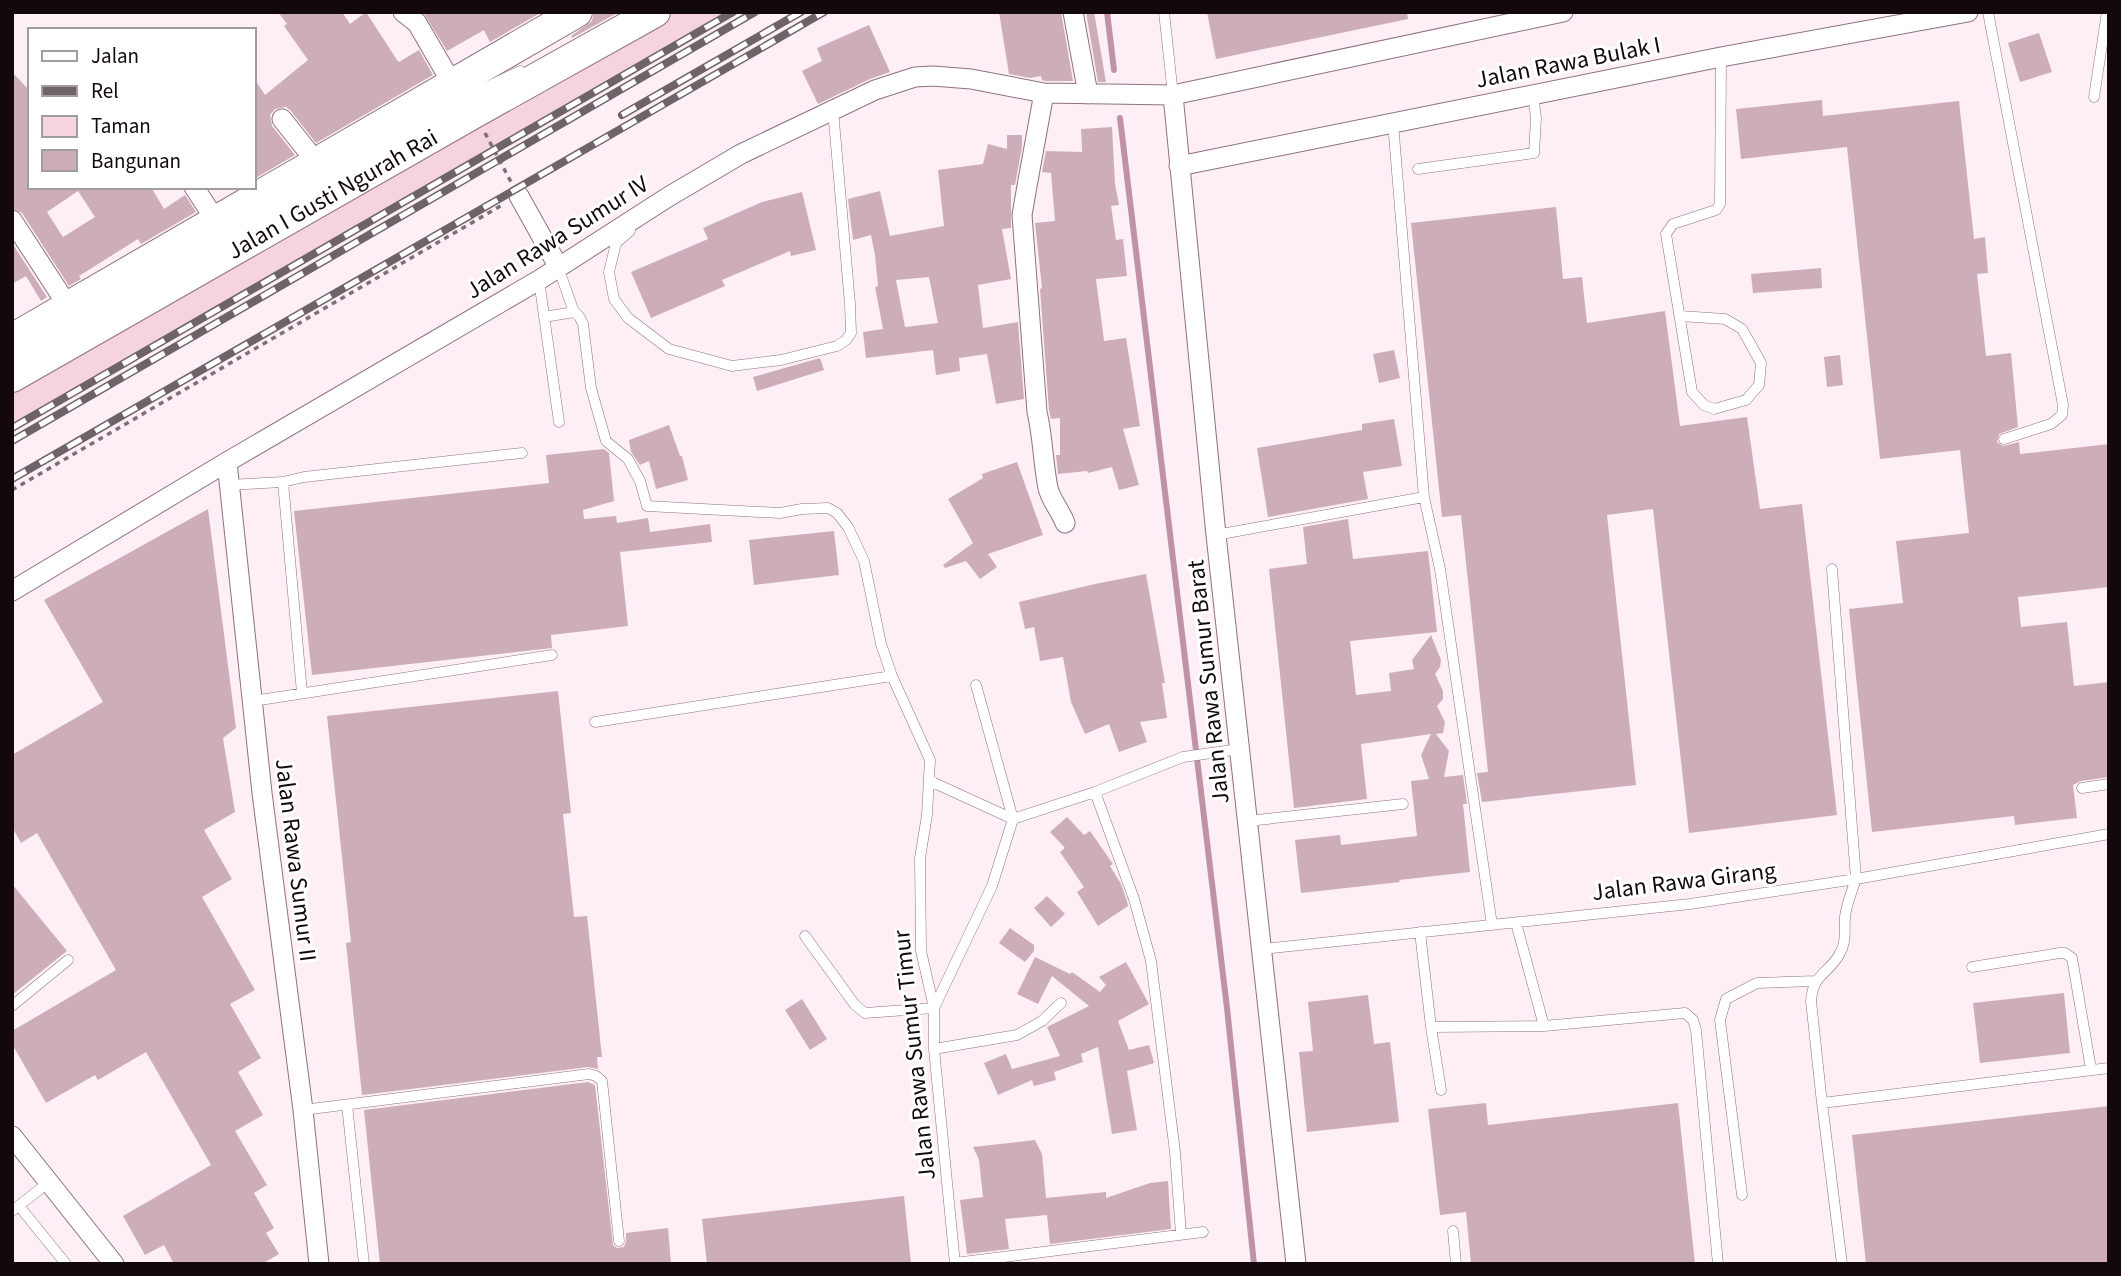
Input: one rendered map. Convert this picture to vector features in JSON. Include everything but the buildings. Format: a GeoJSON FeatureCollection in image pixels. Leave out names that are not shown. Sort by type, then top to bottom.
{"type":"FeatureCollection","features":[{"type":"Feature","properties":{"kind":"main road","name":"Jalan I Gusti Ngurah Rai"},"geometry":{"type":"LineString","coordinates":[[260,184],[317,163],[577,12]]}},
{"type":"Feature","properties":{"kind":"main road","name":"Jalan I Gusti Ngurah Rai"},"geometry":{"type":"LineString","coordinates":[[12,377],[655,12]]}},
{"type":"Feature","properties":{"kind":"main road","name":"Jalan I Gusti Ngurah Rai"},"geometry":{"type":"LineString","coordinates":[[12,339],[216,221],[254,189]]}},
{"type":"Feature","properties":{"kind":"street"},"geometry":{"type":"LineString","coordinates":[[403,12],[417,23],[453,85]]}},
{"type":"Feature","properties":{"kind":"street"},"geometry":{"type":"LineString","coordinates":[[1073,12],[1087,94]]}},
{"type":"Feature","properties":{"kind":"street","name":"Jalan Rawa Sumur IV"},"geometry":{"type":"LineString","coordinates":[[12,591],[539,280],[668,197],[741,154],[875,90],[915,77],[933,76],[971,79],[1044,93],[1173,95],[1563,12]]}},
{"type":"Feature","properties":{"kind":"street","name":"Jalan Rawa Bulak I"},"geometry":{"type":"LineString","coordinates":[[1180,166],[1721,57],[1968,12]]}},
{"type":"Feature","properties":{"kind":"street"},"geometry":{"type":"LineString","coordinates":[[1044,93],[1026,193],[1023,228],[1037,412],[1043,437],[1049,492],[1065,523]]}},
{"type":"Feature","properties":{"kind":"street","name":"Jalan Rawa Sumur Barat"},"geometry":{"type":"LineString","coordinates":[[1173,95],[1216,535],[1296,1264]]}},
{"type":"Feature","properties":{"kind":"street"},"geometry":{"type":"LineString","coordinates":[[282,119],[317,163]]}},
{"type":"Feature","properties":{"kind":"street"},"geometry":{"type":"LineString","coordinates":[[195,189],[216,221]]}},
{"type":"Feature","properties":{"kind":"street"},"geometry":{"type":"LineString","coordinates":[[519,195],[558,266]]}},
{"type":"Feature","properties":{"kind":"street"},"geometry":{"type":"LineString","coordinates":[[12,220],[68,306]]}},
{"type":"Feature","properties":{"kind":"street","name":"Jalan Rawa Sumur II"},"geometry":{"type":"LineString","coordinates":[[227,462],[262,793],[303,1110],[318,1264]]}},
{"type":"Feature","properties":{"kind":"street"},"geometry":{"type":"LineString","coordinates":[[12,1136],[114,1264]]}},
{"type":"Feature","properties":{"kind":"lane"},"geometry":{"type":"LineString","coordinates":[[563,51],[636,12]]}},
{"type":"Feature","properties":{"kind":"lane"},"geometry":{"type":"LineString","coordinates":[[1164,12],[1173,95]]}},
{"type":"Feature","properties":{"kind":"lane"},"geometry":{"type":"LineString","coordinates":[[1988,12],[2063,405],[2062,415],[2051,424],[2004,439]]}},
{"type":"Feature","properties":{"kind":"lane"},"geometry":{"type":"LineString","coordinates":[[2094,97],[2107,12]]}},
{"type":"Feature","properties":{"kind":"lane"},"geometry":{"type":"LineString","coordinates":[[1680,316],[1725,319],[1742,329],[1760,363],[1759,385],[1746,400],[1714,409],[1704,405],[1692,392],[1666,234],[1673,224],[1716,210],[1720,204],[1721,57]]}},
{"type":"Feature","properties":{"kind":"lane"},"geometry":{"type":"LineString","coordinates":[[12,359],[476,92],[531,66]]}},
{"type":"Feature","properties":{"kind":"lane"},"geometry":{"type":"LineString","coordinates":[[1418,169],[1534,153],[1536,118],[1533,94]]}},
{"type":"Feature","properties":{"kind":"lane"},"geometry":{"type":"LineString","coordinates":[[668,197],[617,243],[609,272],[614,299],[628,318],[669,349],[732,366],[781,360],[837,346],[851,333],[833,110]]}},
{"type":"Feature","properties":{"kind":"lane"},"geometry":{"type":"LineString","coordinates":[[1393,123],[1424,496],[1440,569],[1492,925]]}},
{"type":"Feature","properties":{"kind":"lane"},"geometry":{"type":"LineString","coordinates":[[544,317],[574,312],[558,266]]}},
{"type":"Feature","properties":{"kind":"lane"},"geometry":{"type":"LineString","coordinates":[[539,280],[559,422]]}},
{"type":"Feature","properties":{"kind":"lane","name":"Jalan Rawa Sumur Timur"},"geometry":{"type":"LineString","coordinates":[[574,312],[582,320],[584,328],[592,388],[606,441],[628,459],[640,481],[647,506],[780,513],[828,508],[837,513],[848,527],[864,561],[881,644],[892,676],[930,760],[930,781],[920,858],[921,951],[934,1008],[934,1048],[955,1263]]}},
{"type":"Feature","properties":{"kind":"lane"},"geometry":{"type":"LineString","coordinates":[[229,485],[284,482],[304,477],[522,453]]}},
{"type":"Feature","properties":{"kind":"lane"},"geometry":{"type":"LineString","coordinates":[[284,482],[302,693]]}},
{"type":"Feature","properties":{"kind":"lane"},"geometry":{"type":"LineString","coordinates":[[1216,535],[1424,496]]}},
{"type":"Feature","properties":{"kind":"lane"},"geometry":{"type":"LineString","coordinates":[[1832,569],[1856,879],[1845,915],[1845,942],[1833,962],[1815,981],[1811,1001],[1842,1264]]}},
{"type":"Feature","properties":{"kind":"lane"},"geometry":{"type":"LineString","coordinates":[[253,701],[552,655]]}},
{"type":"Feature","properties":{"kind":"lane"},"geometry":{"type":"LineString","coordinates":[[595,722],[892,676]]}},
{"type":"Feature","properties":{"kind":"lane"},"geometry":{"type":"LineString","coordinates":[[805,936],[855,1005],[865,1013],[934,1008],[992,886],[1013,819],[976,685]]}},
{"type":"Feature","properties":{"kind":"lane"},"geometry":{"type":"LineString","coordinates":[[930,781],[1013,819],[1095,792],[1183,757],[1240,749]]}},
{"type":"Feature","properties":{"kind":"lane"},"geometry":{"type":"LineString","coordinates":[[2082,789],[2109,784]]}},
{"type":"Feature","properties":{"kind":"lane"},"geometry":{"type":"LineString","coordinates":[[1095,792],[1134,899],[1151,961],[1175,1152],[1181,1234]]}},
{"type":"Feature","properties":{"kind":"lane"},"geometry":{"type":"LineString","coordinates":[[1248,821],[1403,804]]}},
{"type":"Feature","properties":{"kind":"lane","name":"Jalan Rawa Girang"},"geometry":{"type":"LineString","coordinates":[[1262,949],[1690,904],[1856,879],[2109,834]]}},
{"type":"Feature","properties":{"kind":"lane"},"geometry":{"type":"LineString","coordinates":[[1516,923],[1544,1026]]}},
{"type":"Feature","properties":{"kind":"lane"},"geometry":{"type":"LineString","coordinates":[[1420,932],[1440,1090]]}},
{"type":"Feature","properties":{"kind":"lane"},"geometry":{"type":"LineString","coordinates":[[1972,967],[2060,953],[2072,958],[2091,1069]]}},
{"type":"Feature","properties":{"kind":"lane"},"geometry":{"type":"LineString","coordinates":[[12,1006],[68,960]]}},
{"type":"Feature","properties":{"kind":"lane"},"geometry":{"type":"LineString","coordinates":[[1742,1195],[1720,1020],[1726,999],[1757,983],[1815,981]]}},
{"type":"Feature","properties":{"kind":"lane"},"geometry":{"type":"LineString","coordinates":[[934,1048],[1017,1035],[1042,1021],[1061,1003]]}},
{"type":"Feature","properties":{"kind":"lane"},"geometry":{"type":"LineString","coordinates":[[1431,1027],[1544,1026],[1685,1013],[1693,1020],[1696,1030],[1718,1264]]}},
{"type":"Feature","properties":{"kind":"lane"},"geometry":{"type":"LineString","coordinates":[[1822,1103],[2109,1068]]}},
{"type":"Feature","properties":{"kind":"lane"},"geometry":{"type":"LineString","coordinates":[[303,1110],[589,1074],[596,1076],[602,1081],[619,1241]]}},
{"type":"Feature","properties":{"kind":"lane"},"geometry":{"type":"LineString","coordinates":[[346,1105],[364,1264]]}},
{"type":"Feature","properties":{"kind":"lane"},"geometry":{"type":"LineString","coordinates":[[49,1182],[16,1208],[66,1264]]}},
{"type":"Feature","properties":{"kind":"lane"},"geometry":{"type":"LineString","coordinates":[[1453,1231],[1457,1264]]}},
{"type":"Feature","properties":{"kind":"lane"},"geometry":{"type":"LineString","coordinates":[[955,1263],[1203,1232]]}},
{"type":"Feature","properties":{"kind":"path"},"geometry":{"type":"LineString","coordinates":[[12,490],[519,195],[474,113]]}},
{"type":"Feature","properties":{"kind":"green space"},"geometry":{"type":"Polygon","coordinates":[[[655,12],[733,12],[12,428],[12,377],[655,12]]]}},
{"type":"Feature","properties":{"kind":"waterway"},"geometry":{"type":"LineString","coordinates":[[1107,12],[1114,70]]}},
{"type":"Feature","properties":{"kind":"waterway"},"geometry":{"type":"LineString","coordinates":[[1120,118],[1227,1008],[1254,1264]]}},
{"type":"Feature","properties":{"kind":"railway"},"geometry":{"type":"LineString","coordinates":[[12,428],[733,12]]}},
{"type":"Feature","properties":{"kind":"railway"},"geometry":{"type":"LineString","coordinates":[[12,441],[755,12]]}},
{"type":"Feature","properties":{"kind":"railway"},"geometry":{"type":"LineString","coordinates":[[622,115],[801,12]]}},
{"type":"Feature","properties":{"kind":"railway"},"geometry":{"type":"LineString","coordinates":[[12,479],[824,12]]}}]}
